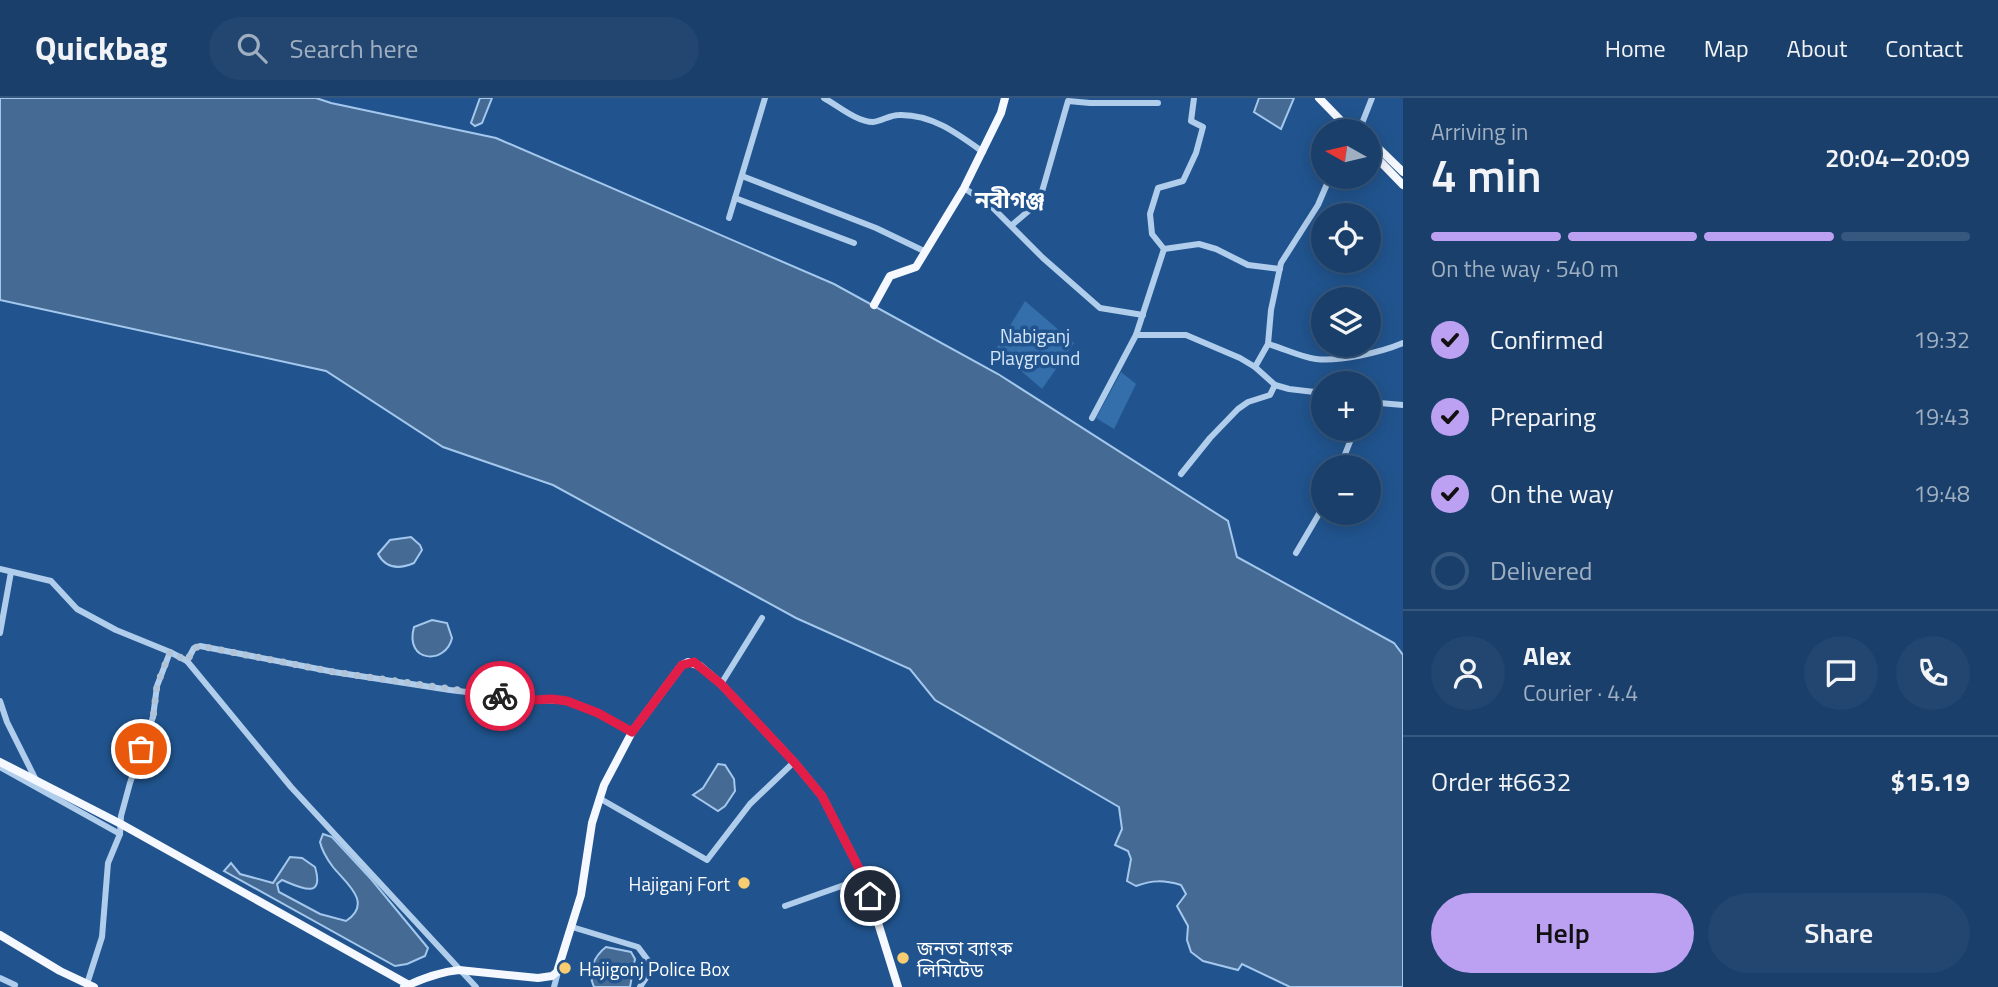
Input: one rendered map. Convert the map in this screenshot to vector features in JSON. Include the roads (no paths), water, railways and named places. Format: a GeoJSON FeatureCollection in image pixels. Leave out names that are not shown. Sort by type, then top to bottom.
{"type":"FeatureCollection","features":[{"type":"Feature","properties":{"kind":"main road"},"geometry":{"type":"LineString","coordinates":[[874,305],[890,276],[913,269],[964,188],[1001,113],[1004,98]]}},
{"type":"Feature","properties":{"kind":"main road"},"geometry":{"type":"LineString","coordinates":[[1319,98],[1338,119]]}},
{"type":"Feature","properties":{"kind":"main road"},"geometry":{"type":"LineString","coordinates":[[1381,151],[1403,172]]}},
{"type":"Feature","properties":{"kind":"main road"},"geometry":{"type":"LineString","coordinates":[[1381,162],[1403,185]]}},
{"type":"Feature","properties":{"kind":"main road"},"geometry":{"type":"LineString","coordinates":[[0,765],[121,824],[408,986],[420,979],[459,970],[538,978],[552,976],[558,969],[582,895],[589,840],[599,798],[632,732],[682,665],[688,662],[700,666],[721,684],[822,796],[864,878],[898,987]]}},
{"type":"Feature","properties":{"kind":"main road"},"geometry":{"type":"LineString","coordinates":[[0,935],[91,985]]}},
{"type":"Feature","properties":{"kind":"street"},"geometry":{"type":"LineString","coordinates":[[729,218],[765,98]]}},
{"type":"Feature","properties":{"kind":"street"},"geometry":{"type":"LineString","coordinates":[[824,98],[872,122],[896,115],[938,122],[983,152]]}},
{"type":"Feature","properties":{"kind":"street"},"geometry":{"type":"LineString","coordinates":[[1164,249],[1152,234],[1150,214],[1158,188],[1182,181],[1196,153],[1204,130],[1202,125],[1191,121],[1194,98]]}},
{"type":"Feature","properties":{"kind":"street"},"geometry":{"type":"LineString","coordinates":[[1364,119],[1373,98]]}},
{"type":"Feature","properties":{"kind":"street"},"geometry":{"type":"LineString","coordinates":[[1012,225],[1039,202],[1068,101],[1158,103]]}},
{"type":"Feature","properties":{"kind":"street"},"geometry":{"type":"LineString","coordinates":[[742,176],[876,228],[924,251]]}},
{"type":"Feature","properties":{"kind":"street"},"geometry":{"type":"LineString","coordinates":[[964,188],[991,206],[1043,258],[1100,308],[1143,315]]}},
{"type":"Feature","properties":{"kind":"street"},"geometry":{"type":"LineString","coordinates":[[1255,367],[1268,344],[1271,310],[1281,263],[1318,205],[1325,189]]}},
{"type":"Feature","properties":{"kind":"street"},"geometry":{"type":"LineString","coordinates":[[735,198],[853,243]]}},
{"type":"Feature","properties":{"kind":"street"},"geometry":{"type":"LineString","coordinates":[[1164,249],[1199,244],[1216,249],[1248,265],[1280,269]]}},
{"type":"Feature","properties":{"kind":"street"},"geometry":{"type":"LineString","coordinates":[[1092,418],[1136,335],[1164,249]]}},
{"type":"Feature","properties":{"kind":"street"},"geometry":{"type":"LineString","coordinates":[[1136,335],[1186,335],[1255,367],[1275,385],[1311,392]]}},
{"type":"Feature","properties":{"kind":"street"},"geometry":{"type":"LineString","coordinates":[[1268,344],[1313,359],[1329,360],[1389,349],[1403,342]]}},
{"type":"Feature","properties":{"kind":"street"},"geometry":{"type":"LineString","coordinates":[[1181,474],[1221,425],[1248,401],[1270,395],[1275,385]]}},
{"type":"Feature","properties":{"kind":"street"},"geometry":{"type":"LineString","coordinates":[[1381,403],[1403,405]]}},
{"type":"Feature","properties":{"kind":"street"},"geometry":{"type":"LineString","coordinates":[[1296,552],[1313,525]]}},
{"type":"Feature","properties":{"kind":"street"},"geometry":{"type":"LineString","coordinates":[[0,569],[51,581],[77,609],[116,630],[187,661],[291,787],[476,987]]}},
{"type":"Feature","properties":{"kind":"street"},"geometry":{"type":"LineString","coordinates":[[0,633],[11,572]]}},
{"type":"Feature","properties":{"kind":"street"},"geometry":{"type":"LineString","coordinates":[[721,684],[762,618]]}},
{"type":"Feature","properties":{"kind":"street"},"geometry":{"type":"LineString","coordinates":[[187,661],[194,648],[200,646],[334,672],[450,690],[533,700],[567,701],[598,713],[632,732]]}},
{"type":"Feature","properties":{"kind":"street"},"geometry":{"type":"LineString","coordinates":[[91,985],[102,937],[108,863],[120,834],[130,783],[153,718],[157,685],[170,652]]}},
{"type":"Feature","properties":{"kind":"street"},"geometry":{"type":"LineString","coordinates":[[0,701],[7,722],[37,782]]}},
{"type":"Feature","properties":{"kind":"street"},"geometry":{"type":"LineString","coordinates":[[599,798],[707,860],[750,804],[794,762]]}},
{"type":"Feature","properties":{"kind":"street"},"geometry":{"type":"LineString","coordinates":[[0,765],[120,834]]}},
{"type":"Feature","properties":{"kind":"street"},"geometry":{"type":"LineString","coordinates":[[785,906],[864,878]]}},
{"type":"Feature","properties":{"kind":"street"},"geometry":{"type":"LineString","coordinates":[[572,927],[638,947],[653,967],[640,987]]}},
{"type":"Feature","properties":{"kind":"street"},"geometry":{"type":"LineString","coordinates":[[554,987],[558,969]]}},
{"type":"Feature","properties":{"kind":"street"},"geometry":{"type":"LineString","coordinates":[[0,978],[15,985]]}},
{"type":"Feature","properties":{"kind":"place","name":"Hajiganj Fort"},"geometry":{"type":"Point","coordinates":[744,883]}},
{"type":"Feature","properties":{"kind":"place","name":"জনতা ব্যাংক লিমিটেড"},"geometry":{"type":"Point","coordinates":[903,958]}},
{"type":"Feature","properties":{"kind":"place","name":"Hajigonj Police Box"},"geometry":{"type":"Point","coordinates":[565,968]}},
{"type":"Feature","properties":{"kind":"district","name":"নবীগঞ্জ"},"geometry":{"type":"Point","coordinates":[1010,199]}},
{"type":"Feature","properties":{"kind":"park label","name":"Nabiganj Playground"},"geometry":{"type":"Point","coordinates":[1035,346]}}]}
